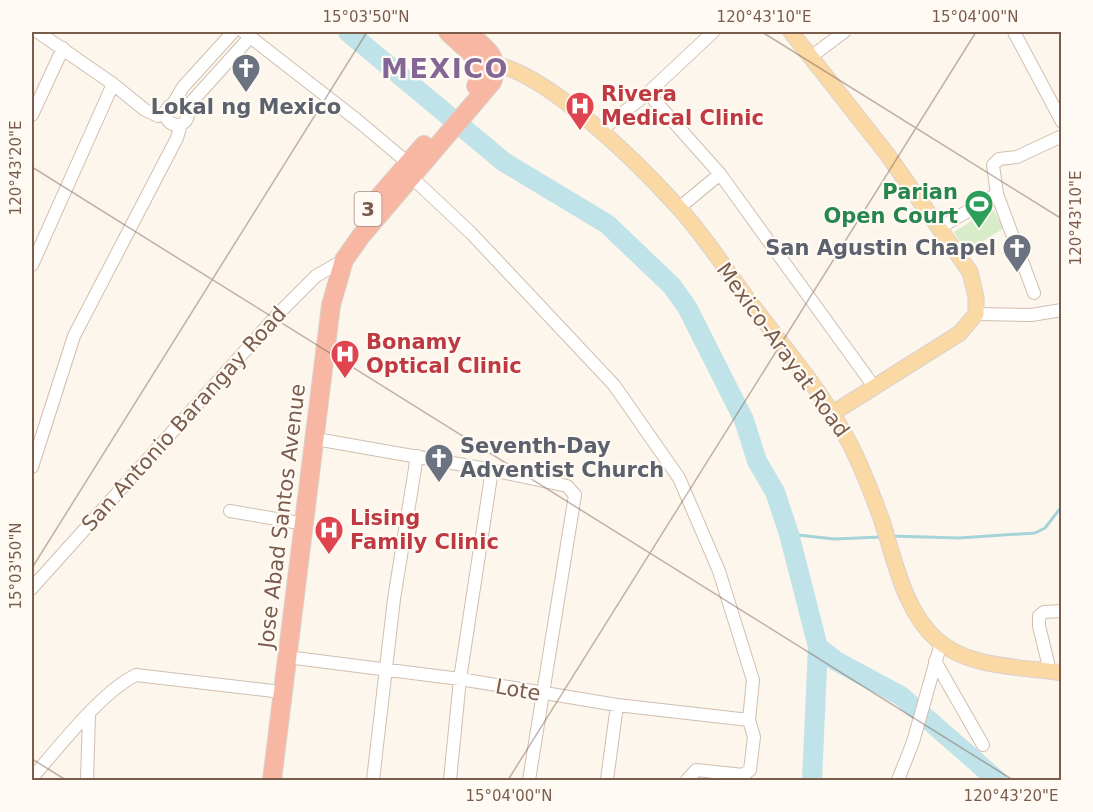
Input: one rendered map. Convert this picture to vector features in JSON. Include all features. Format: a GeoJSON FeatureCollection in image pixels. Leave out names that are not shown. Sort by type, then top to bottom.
{"type":"FeatureCollection","features":[{"type":"Feature","properties":{"kind":"highway"},"geometry":{"type":"LineString","coordinates":[[448,32],[488,63],[492,53],[466,32]]}},
{"type":"Feature","properties":{"kind":"highway","name":"Jose Abad Santos Avenue"},"geometry":{"type":"LineString","coordinates":[[272,780],[331,305],[344,260],[440,135],[474,96],[492,82],[488,63]]}},
{"type":"Feature","properties":{"kind":"main road"},"geometry":{"type":"LineString","coordinates":[[791,32],[812,56],[970,272],[976,297],[976,314],[960,333],[833,413]]}},
{"type":"Feature","properties":{"kind":"main road","name":"Mexico-Arayat Road"},"geometry":{"type":"LineString","coordinates":[[488,63],[513,68],[549,91],[600,131],[679,208],[833,413],[861,468],[906,593],[918,616],[941,643],[958,654],[982,662],[1056,672]]}},
{"type":"Feature","properties":{"kind":"street"},"geometry":{"type":"LineString","coordinates":[[32,467],[74,336],[177,138],[181,124],[188,117],[183,104],[170,108],[158,116],[151,114],[113,84],[38,32]]}},
{"type":"Feature","properties":{"kind":"street"},"geometry":{"type":"LineString","coordinates":[[181,124],[170,122],[170,108],[183,87],[232,32]]}},
{"type":"Feature","properties":{"kind":"street"},"geometry":{"type":"LineString","coordinates":[[600,131],[648,93],[713,32]]}},
{"type":"Feature","properties":{"kind":"street"},"geometry":{"type":"LineString","coordinates":[[812,56],[844,32]]}},
{"type":"Feature","properties":{"kind":"street"},"geometry":{"type":"LineString","coordinates":[[1014,32],[1062,122]]}},
{"type":"Feature","properties":{"kind":"street"},"geometry":{"type":"LineString","coordinates":[[186,108],[248,34],[411,171],[503,265],[614,385],[679,478],[719,571],[753,680],[749,720],[754,737],[750,770],[744,775],[696,770],[687,780]]}},
{"type":"Feature","properties":{"kind":"street"},"geometry":{"type":"LineString","coordinates":[[32,115],[63,48]]}},
{"type":"Feature","properties":{"kind":"street"},"geometry":{"type":"LineString","coordinates":[[32,265],[113,84]]}},
{"type":"Feature","properties":{"kind":"street"},"geometry":{"type":"LineString","coordinates":[[648,93],[720,174],[875,388]]}},
{"type":"Feature","properties":{"kind":"street"},"geometry":{"type":"LineString","coordinates":[[1034,293],[997,194],[993,165],[996,161],[1017,158],[1062,136]]}},
{"type":"Feature","properties":{"kind":"street"},"geometry":{"type":"LineString","coordinates":[[679,208],[720,174]]}},
{"type":"Feature","properties":{"kind":"street"},"geometry":{"type":"LineString","coordinates":[[939,228],[997,194]]}},
{"type":"Feature","properties":{"kind":"street","name":"San Antonio Barangay Road"},"geometry":{"type":"LineString","coordinates":[[32,588],[279,313],[316,276],[344,260]]}},
{"type":"Feature","properties":{"kind":"street"},"geometry":{"type":"LineString","coordinates":[[976,314],[1031,315],[1062,310]]}},
{"type":"Feature","properties":{"kind":"street"},"geometry":{"type":"LineString","coordinates":[[316,439],[492,470],[567,486],[575,495],[541,694],[529,780]]}},
{"type":"Feature","properties":{"kind":"street"},"geometry":{"type":"LineString","coordinates":[[373,780],[384,671],[417,456]]}},
{"type":"Feature","properties":{"kind":"street"},"geometry":{"type":"LineString","coordinates":[[450,780],[460,680],[492,470]]}},
{"type":"Feature","properties":{"kind":"street"},"geometry":{"type":"LineString","coordinates":[[230,511],[305,524]]}},
{"type":"Feature","properties":{"kind":"street"},"geometry":{"type":"LineString","coordinates":[[1056,672],[1039,626],[1039,616],[1044,612],[1062,611]]}},
{"type":"Feature","properties":{"kind":"street"},"geometry":{"type":"LineString","coordinates":[[898,780],[918,724],[934,661],[941,643]]}},
{"type":"Feature","properties":{"kind":"street","name":"Lote"},"geometry":{"type":"LineString","coordinates":[[287,657],[460,680],[617,705],[749,720]]}},
{"type":"Feature","properties":{"kind":"street"},"geometry":{"type":"LineString","coordinates":[[934,661],[983,745]]}},
{"type":"Feature","properties":{"kind":"street"},"geometry":{"type":"LineString","coordinates":[[32,778],[89,715],[127,679],[136,675],[282,692]]}},
{"type":"Feature","properties":{"kind":"street"},"geometry":{"type":"LineString","coordinates":[[607,780],[617,705]]}},
{"type":"Feature","properties":{"kind":"street"},"geometry":{"type":"LineString","coordinates":[[87,780],[89,715]]}},
{"type":"Feature","properties":{"kind":"green space","name":"Parian Open Court"},"geometry":{"type":"Polygon","coordinates":[[[992,208],[1004,228],[966,252],[954,232],[992,208]]]}},
{"type":"Feature","properties":{"kind":"waterway"},"geometry":{"type":"LineString","coordinates":[[348,32],[504,162],[607,224],[672,286],[687,307],[744,420],[757,461],[775,492],[789,534],[818,647],[812,780]]}},
{"type":"Feature","properties":{"kind":"waterway"},"geometry":{"type":"LineString","coordinates":[[890,536],[959,538],[1035,533],[1045,528],[1062,506]]}},
{"type":"Feature","properties":{"kind":"waterway"},"geometry":{"type":"LineString","coordinates":[[789,534],[834,539],[881,537]]}},
{"type":"Feature","properties":{"kind":"waterway"},"geometry":{"type":"LineString","coordinates":[[818,647],[836,661],[901,696],[997,780]]}},
{"type":"Feature","properties":{"kind":"place","name":"Lokal ng Mexico"},"geometry":{"type":"Point","coordinates":[246,94]}},
{"type":"Feature","properties":{"kind":"place","name":"Rivera Medical Clinic"},"geometry":{"type":"Point","coordinates":[580,132]}},
{"type":"Feature","properties":{"kind":"place","name":"Parian Open Court"},"geometry":{"type":"Point","coordinates":[979,230]}},
{"type":"Feature","properties":{"kind":"place","name":"San Agustin Chapel"},"geometry":{"type":"Point","coordinates":[1017,274]}},
{"type":"Feature","properties":{"kind":"place","name":"Bonamy Optical Clinic"},"geometry":{"type":"Point","coordinates":[345,380]}},
{"type":"Feature","properties":{"kind":"place","name":"Seventh-Day Adventist Church"},"geometry":{"type":"Point","coordinates":[439,484]}},
{"type":"Feature","properties":{"kind":"place","name":"Lising Family Clinic"},"geometry":{"type":"Point","coordinates":[329,556]}},
{"type":"Feature","properties":{"kind":"district","name":"MEXICO"},"geometry":{"type":"Point","coordinates":[445,68]}}]}
